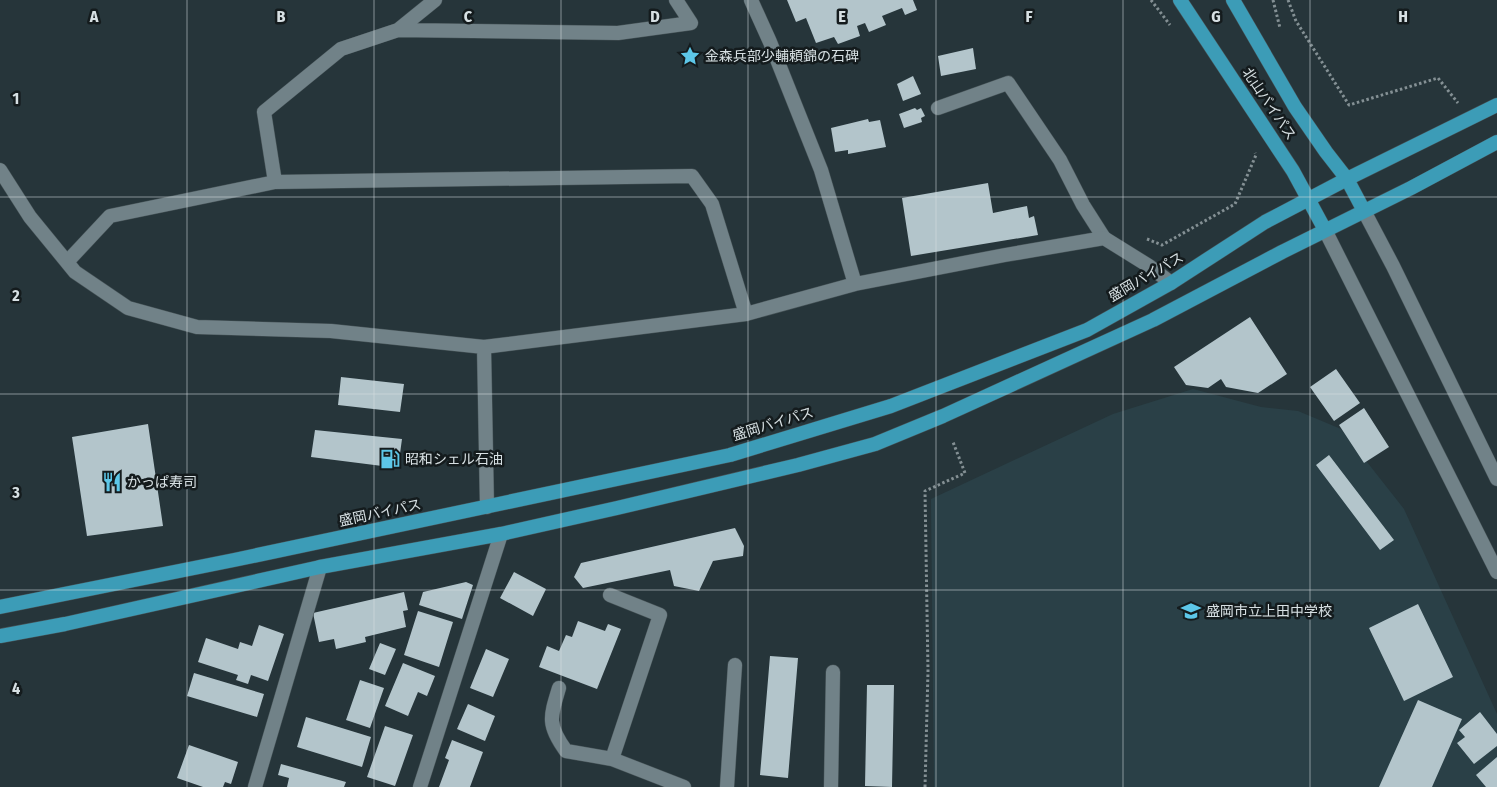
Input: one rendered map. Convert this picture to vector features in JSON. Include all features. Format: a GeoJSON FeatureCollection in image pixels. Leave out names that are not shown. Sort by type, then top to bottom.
{"type":"FeatureCollection","features":[{"type":"Feature","properties":{"kind":"highway","name":"北山バイパス"},"geometry":{"type":"LineString","coordinates":[[1180,0],[1294,171],[1325,230]]}},
{"type":"Feature","properties":{"kind":"highway","name":"北山バイパス"},"geometry":{"type":"LineString","coordinates":[[1233,0],[1295,107],[1347,179],[1364,211]]}},
{"type":"Feature","properties":{"kind":"highway","name":"盛岡バイパス"},"geometry":{"type":"LineString","coordinates":[[0,608],[730,454],[891,406],[1087,330],[1171,283],[1265,222],[1497,105]]}},
{"type":"Feature","properties":{"kind":"highway"},"geometry":{"type":"LineString","coordinates":[[0,636],[320,568],[501,534],[741,479],[875,444],[943,416],[1154,320],[1497,142]]}},
{"type":"Feature","properties":{"kind":"street"},"geometry":{"type":"LineString","coordinates":[[398,30],[435,0]]}},
{"type":"Feature","properties":{"kind":"street"},"geometry":{"type":"LineString","coordinates":[[275,182],[264,112],[341,49],[398,30],[618,33],[691,23],[676,0]]}},
{"type":"Feature","properties":{"kind":"street"},"geometry":{"type":"LineString","coordinates":[[751,0],[770,42],[820,170],[855,284]]}},
{"type":"Feature","properties":{"kind":"street"},"geometry":{"type":"LineString","coordinates":[[938,108],[1008,83],[1060,160],[1104,238],[1149,266],[1171,283]]}},
{"type":"Feature","properties":{"kind":"street"},"geometry":{"type":"LineString","coordinates":[[0,170],[30,217],[75,272],[128,308],[197,327],[331,331],[484,347],[746,314],[855,284],[1104,238]]}},
{"type":"Feature","properties":{"kind":"street"},"geometry":{"type":"LineString","coordinates":[[67,262],[110,216],[275,182],[692,176],[712,204],[746,314]]}},
{"type":"Feature","properties":{"kind":"street"},"geometry":{"type":"LineString","coordinates":[[1364,211],[1393,266],[1497,479]]}},
{"type":"Feature","properties":{"kind":"street"},"geometry":{"type":"LineString","coordinates":[[1325,230],[1497,572]]}},
{"type":"Feature","properties":{"kind":"street"},"geometry":{"type":"LineString","coordinates":[[484,347],[486,507]]}},
{"type":"Feature","properties":{"kind":"street"},"geometry":{"type":"LineString","coordinates":[[420,787],[501,534]]}},
{"type":"Feature","properties":{"kind":"street"},"geometry":{"type":"LineString","coordinates":[[255,787],[320,568]]}},
{"type":"Feature","properties":{"kind":"street"},"geometry":{"type":"LineString","coordinates":[[610,595],[660,615],[612,759]]}},
{"type":"Feature","properties":{"kind":"street"},"geometry":{"type":"LineString","coordinates":[[727,787],[735,665]]}},
{"type":"Feature","properties":{"kind":"street"},"geometry":{"type":"LineString","coordinates":[[831,787],[833,672]]}},
{"type":"Feature","properties":{"kind":"street"},"geometry":{"type":"LineString","coordinates":[[559,688],[551,715],[555,736],[566,751],[612,759],[684,787]]}},
{"type":"Feature","properties":{"kind":"path"},"geometry":{"type":"LineString","coordinates":[[1151,0],[1174,30]]}},
{"type":"Feature","properties":{"kind":"path"},"geometry":{"type":"LineString","coordinates":[[1273,0],[1280,28]]}},
{"type":"Feature","properties":{"kind":"path"},"geometry":{"type":"LineString","coordinates":[[1288,0],[1296,21],[1349,105],[1438,78],[1462,108]]}},
{"type":"Feature","properties":{"kind":"path"},"geometry":{"type":"LineString","coordinates":[[1146,239],[1162,245],[1235,204],[1256,154],[1251,146]]}},
{"type":"Feature","properties":{"kind":"path"},"geometry":{"type":"LineString","coordinates":[[925,787],[928,671],[925,492],[965,473],[953,442]]}},
{"type":"Feature","properties":{"kind":"shaded area","name":"盛岡市立上田中学校"},"geometry":{"type":"Polygon","coordinates":[[[1193,389],[1261,407],[1298,411],[1341,429],[1404,509],[1497,714],[1497,787],[934,787],[931,499],[1113,414],[1193,389]]]}},
{"type":"Feature","properties":{"kind":"building"},"geometry":{"type":"Polygon","coordinates":[[[787,0],[913,0],[917,10],[905,15],[902,8],[882,16],[886,25],[869,32],[865,23],[857,26],[860,36],[838,44],[834,37],[816,43],[806,18],[796,22],[787,0]]]}},
{"type":"Feature","properties":{"kind":"building"},"geometry":{"type":"Polygon","coordinates":[[[973,48],[976,69],[941,76],[938,56],[973,48]]]}},
{"type":"Feature","properties":{"kind":"building"},"geometry":{"type":"Polygon","coordinates":[[[913,76],[921,94],[903,101],[897,84],[913,76]]]}},
{"type":"Feature","properties":{"kind":"building"},"geometry":{"type":"Polygon","coordinates":[[[915,108],[917,110],[921,108],[925,116],[921,118],[922,122],[904,128],[899,114],[915,108]]]}},
{"type":"Feature","properties":{"kind":"building"},"geometry":{"type":"Polygon","coordinates":[[[868,119],[869,122],[880,120],[886,147],[848,154],[848,150],[835,152],[831,128],[868,119]]]}},
{"type":"Feature","properties":{"kind":"building"},"geometry":{"type":"Polygon","coordinates":[[[988,183],[993,213],[1027,206],[1029,218],[1034,216],[1038,235],[911,256],[902,198],[988,183]]]}},
{"type":"Feature","properties":{"kind":"building"},"geometry":{"type":"Polygon","coordinates":[[[1250,317],[1287,374],[1258,393],[1226,387],[1221,379],[1208,388],[1186,385],[1174,367],[1250,317]]]}},
{"type":"Feature","properties":{"kind":"building"},"geometry":{"type":"Polygon","coordinates":[[[1336,369],[1360,403],[1334,421],[1310,387],[1336,369]]]}},
{"type":"Feature","properties":{"kind":"building"},"geometry":{"type":"Polygon","coordinates":[[[341,377],[404,384],[400,412],[338,405],[341,377]]]}},
{"type":"Feature","properties":{"kind":"building"},"geometry":{"type":"Polygon","coordinates":[[[1364,408],[1389,447],[1364,463],[1339,425],[1364,408]]]}},
{"type":"Feature","properties":{"kind":"building"},"geometry":{"type":"Polygon","coordinates":[[[148,424],[163,526],[87,536],[72,437],[148,424]]]}},
{"type":"Feature","properties":{"kind":"building"},"geometry":{"type":"Polygon","coordinates":[[[315,430],[402,439],[398,468],[311,457],[315,430]]]}},
{"type":"Feature","properties":{"kind":"building"},"geometry":{"type":"Polygon","coordinates":[[[1329,455],[1394,540],[1380,550],[1316,465],[1329,455]]]}},
{"type":"Feature","properties":{"kind":"building"},"geometry":{"type":"Polygon","coordinates":[[[735,528],[744,546],[743,556],[713,561],[699,591],[674,586],[670,570],[583,588],[574,577],[581,563],[735,528]]]}},
{"type":"Feature","properties":{"kind":"building"},"geometry":{"type":"Polygon","coordinates":[[[514,572],[546,589],[533,616],[500,598],[514,572]]]}},
{"type":"Feature","properties":{"kind":"building"},"geometry":{"type":"Polygon","coordinates":[[[466,582],[473,585],[462,619],[419,605],[423,592],[466,582]]]}},
{"type":"Feature","properties":{"kind":"building"},"geometry":{"type":"Polygon","coordinates":[[[404,592],[408,610],[403,611],[406,627],[365,637],[366,642],[336,649],[334,639],[319,642],[313,613],[404,592]]]}},
{"type":"Feature","properties":{"kind":"building"},"geometry":{"type":"Polygon","coordinates":[[[1418,604],[1453,677],[1404,701],[1369,628],[1418,604]]]}},
{"type":"Feature","properties":{"kind":"building"},"geometry":{"type":"Polygon","coordinates":[[[418,611],[453,622],[439,667],[404,655],[418,611]]]}},
{"type":"Feature","properties":{"kind":"building"},"geometry":{"type":"Polygon","coordinates":[[[578,621],[605,631],[608,624],[621,629],[597,689],[539,667],[547,646],[559,651],[566,635],[572,637],[578,621]]]}},
{"type":"Feature","properties":{"kind":"building"},"geometry":{"type":"Polygon","coordinates":[[[259,625],[284,634],[268,681],[251,675],[248,684],[236,680],[238,675],[198,662],[206,638],[238,649],[240,642],[252,646],[259,625]]]}},
{"type":"Feature","properties":{"kind":"building"},"geometry":{"type":"Polygon","coordinates":[[[380,643],[396,649],[385,675],[369,669],[380,643]]]}},
{"type":"Feature","properties":{"kind":"building"},"geometry":{"type":"Polygon","coordinates":[[[486,649],[509,659],[493,697],[470,688],[486,649]]]}},
{"type":"Feature","properties":{"kind":"building"},"geometry":{"type":"Polygon","coordinates":[[[770,656],[798,658],[788,778],[760,775],[770,656]]]}},
{"type":"Feature","properties":{"kind":"building"},"geometry":{"type":"Polygon","coordinates":[[[403,663],[435,676],[427,696],[418,692],[408,716],[385,706],[403,663]]]}},
{"type":"Feature","properties":{"kind":"building"},"geometry":{"type":"Polygon","coordinates":[[[194,673],[264,694],[257,717],[187,696],[194,673]]]}},
{"type":"Feature","properties":{"kind":"building"},"geometry":{"type":"Polygon","coordinates":[[[360,680],[384,688],[370,728],[346,720],[360,680]]]}},
{"type":"Feature","properties":{"kind":"building"},"geometry":{"type":"Polygon","coordinates":[[[867,685],[894,685],[892,787],[865,786],[867,685]]]}},
{"type":"Feature","properties":{"kind":"building"},"geometry":{"type":"Polygon","coordinates":[[[1418,700],[1462,719],[1432,787],[1379,787],[1418,700]]]}},
{"type":"Feature","properties":{"kind":"building"},"geometry":{"type":"Polygon","coordinates":[[[468,704],[495,716],[485,741],[457,729],[468,704]]]}},
{"type":"Feature","properties":{"kind":"building"},"geometry":{"type":"Polygon","coordinates":[[[1480,712],[1497,734],[1497,746],[1474,764],[1457,743],[1465,737],[1459,730],[1480,712]]]}},
{"type":"Feature","properties":{"kind":"building"},"geometry":{"type":"Polygon","coordinates":[[[306,717],[371,737],[362,767],[297,747],[306,717]]]}},
{"type":"Feature","properties":{"kind":"building"},"geometry":{"type":"Polygon","coordinates":[[[385,726],[413,735],[395,786],[367,777],[385,726]]]}},
{"type":"Feature","properties":{"kind":"building"},"geometry":{"type":"Polygon","coordinates":[[[452,740],[483,752],[470,787],[439,787],[449,760],[445,758],[452,740]]]}},
{"type":"Feature","properties":{"kind":"building"},"geometry":{"type":"Polygon","coordinates":[[[189,745],[238,762],[231,784],[225,782],[223,787],[203,787],[177,778],[189,745]]]}},
{"type":"Feature","properties":{"kind":"building"},"geometry":{"type":"Polygon","coordinates":[[[1497,757],[1497,787],[1486,787],[1476,775],[1497,757]]]}},
{"type":"Feature","properties":{"kind":"building"},"geometry":{"type":"Polygon","coordinates":[[[281,764],[346,782],[344,787],[287,787],[289,778],[278,775],[281,764]]]}},
{"type":"Feature","properties":{"kind":"place","name":"金森兵部少輔頼錦の石碑"},"geometry":{"type":"Point","coordinates":[690,56]}},
{"type":"Feature","properties":{"kind":"place","name":"昭和シェル石油"},"geometry":{"type":"Point","coordinates":[390,459]}},
{"type":"Feature","properties":{"kind":"place","name":"かっぱ寿司"},"geometry":{"type":"Point","coordinates":[112,482]}},
{"type":"Feature","properties":{"kind":"place","name":"盛岡市立上田中学校"},"geometry":{"type":"Point","coordinates":[1191,611]}}]}
